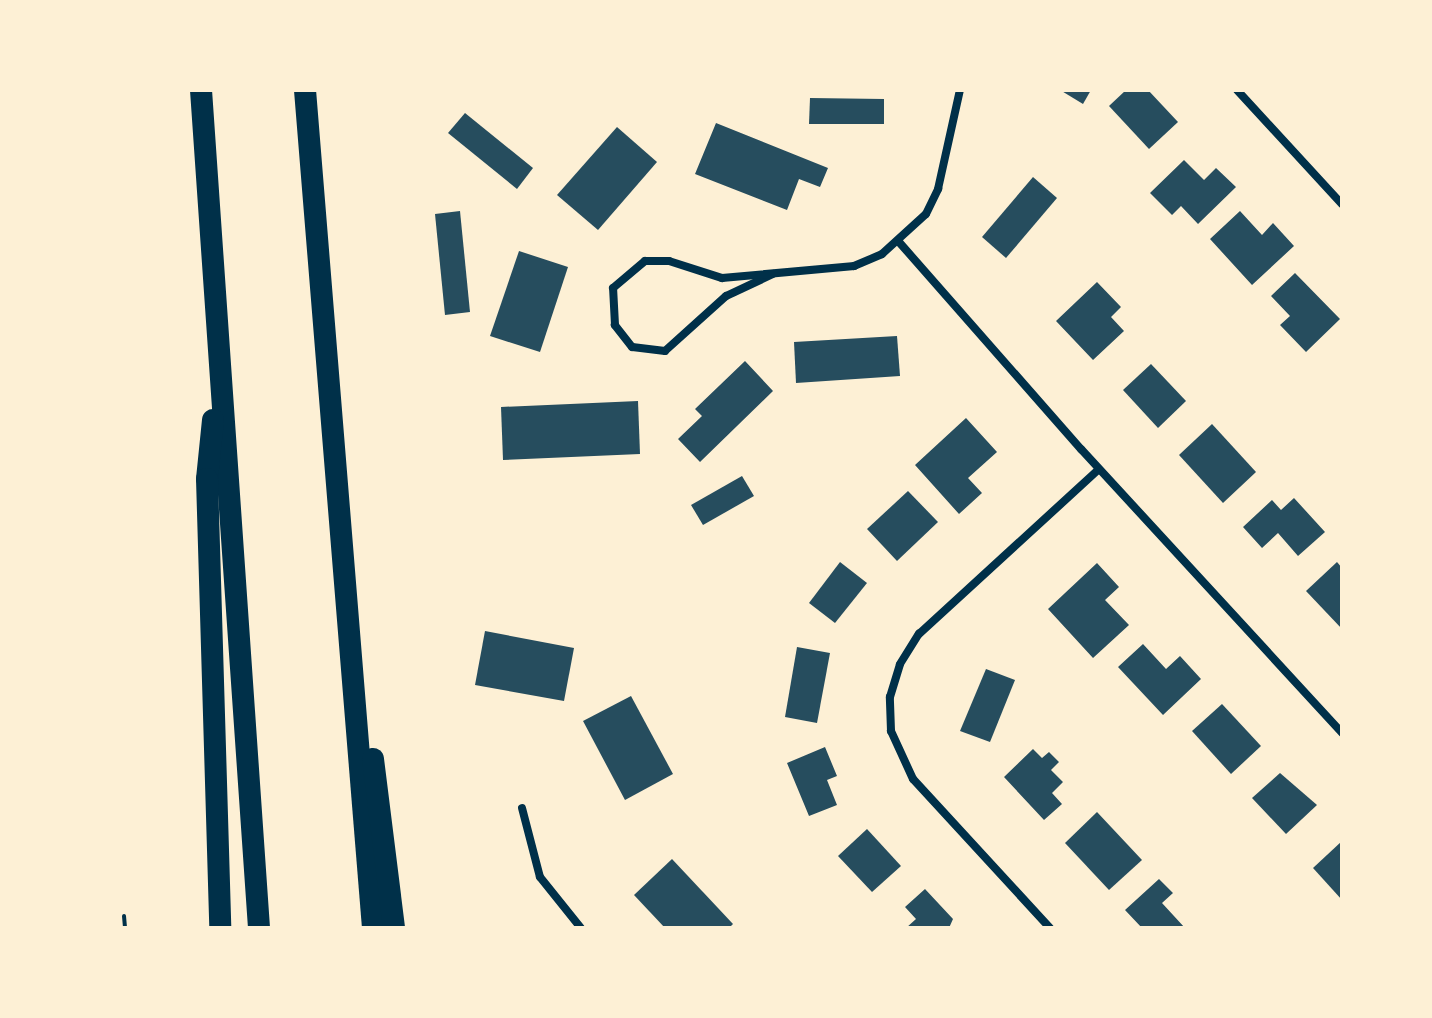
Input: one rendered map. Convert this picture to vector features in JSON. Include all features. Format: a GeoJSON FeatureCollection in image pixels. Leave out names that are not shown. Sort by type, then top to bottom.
{"type":"FeatureCollection","features":[{"type":"Feature","properties":{"kind":"highway"},"geometry":{"type":"LineString","coordinates":[[201,90],[259,928]]}},
{"type":"Feature","properties":{"kind":"highway"},"geometry":{"type":"LineString","coordinates":[[305,90],[360,723],[373,928]]}},
{"type":"Feature","properties":{"kind":"highway"},"geometry":{"type":"LineString","coordinates":[[219,355],[207,479],[220,928]]}},
{"type":"Feature","properties":{"kind":"highway"},"geometry":{"type":"LineString","coordinates":[[360,723],[381,794],[394,928]]}},
{"type":"Feature","properties":{"kind":"street"},"geometry":{"type":"LineString","coordinates":[[773,274],[726,296],[665,351],[632,347],[615,325],[613,288],[645,261],[669,261],[711,277],[773,274],[854,266],[899,242],[926,214],[938,189],[960,90]]}},
{"type":"Feature","properties":{"kind":"street"},"geometry":{"type":"LineString","coordinates":[[1237,90],[1342,204]]}},
{"type":"Feature","properties":{"kind":"street"},"geometry":{"type":"LineString","coordinates":[[899,242],[1099,469],[1342,733]]}},
{"type":"Feature","properties":{"kind":"street"},"geometry":{"type":"LineString","coordinates":[[1050,928],[913,779],[891,731],[890,697],[900,664],[919,634],[1099,469]]}},
{"type":"Feature","properties":{"kind":"street"},"geometry":{"type":"LineString","coordinates":[[522,808],[540,877],[581,928]]}},
{"type":"Feature","properties":{"kind":"path"},"geometry":{"type":"LineString","coordinates":[[124,916],[125,928]]}},
{"type":"Feature","properties":{"kind":"building"},"geometry":{"type":"Polygon","coordinates":[[[1060,90],[1091,90],[1083,104],[1060,90]]]}},
{"type":"Feature","properties":{"kind":"building"},"geometry":{"type":"Polygon","coordinates":[[[1126,90],[1148,90],[1178,122],[1149,149],[1109,106],[1126,90]]]}},
{"type":"Feature","properties":{"kind":"building"},"geometry":{"type":"Polygon","coordinates":[[[810,98],[884,99],[884,124],[809,124],[810,98]]]}},
{"type":"Feature","properties":{"kind":"building"},"geometry":{"type":"Polygon","coordinates":[[[465,113],[533,168],[517,189],[448,133],[465,113]]]}},
{"type":"Feature","properties":{"kind":"building"},"geometry":{"type":"Polygon","coordinates":[[[716,123],[828,168],[820,187],[799,179],[787,210],[695,174],[716,123]]]}},
{"type":"Feature","properties":{"kind":"building"},"geometry":{"type":"Polygon","coordinates":[[[617,127],[657,162],[598,230],[557,195],[617,127]]]}},
{"type":"Feature","properties":{"kind":"building"},"geometry":{"type":"Polygon","coordinates":[[[1184,160],[1204,180],[1216,168],[1236,187],[1198,224],[1181,206],[1172,215],[1150,193],[1184,160]]]}},
{"type":"Feature","properties":{"kind":"building"},"geometry":{"type":"Polygon","coordinates":[[[1033,177],[1057,198],[1006,258],[982,237],[1033,177]]]}},
{"type":"Feature","properties":{"kind":"building"},"geometry":{"type":"Polygon","coordinates":[[[460,211],[470,312],[445,315],[435,214],[460,211]]]}},
{"type":"Feature","properties":{"kind":"building"},"geometry":{"type":"Polygon","coordinates":[[[1240,211],[1262,235],[1273,223],[1294,246],[1252,285],[1210,239],[1240,211]]]}},
{"type":"Feature","properties":{"kind":"building"},"geometry":{"type":"Polygon","coordinates":[[[519,251],[568,267],[540,352],[490,336],[519,251]]]}},
{"type":"Feature","properties":{"kind":"building"},"geometry":{"type":"Polygon","coordinates":[[[1295,273],[1340,319],[1306,352],[1280,325],[1290,316],[1271,296],[1295,273]]]}},
{"type":"Feature","properties":{"kind":"building"},"geometry":{"type":"Polygon","coordinates":[[[1097,282],[1121,307],[1111,317],[1124,331],[1093,360],[1056,321],[1097,282]]]}},
{"type":"Feature","properties":{"kind":"building"},"geometry":{"type":"Polygon","coordinates":[[[897,336],[900,376],[796,383],[794,342],[897,336]]]}},
{"type":"Feature","properties":{"kind":"building"},"geometry":{"type":"Polygon","coordinates":[[[745,361],[773,391],[700,462],[678,439],[702,416],[695,409],[745,361]]]}},
{"type":"Feature","properties":{"kind":"building"},"geometry":{"type":"Polygon","coordinates":[[[1151,364],[1186,401],[1158,428],[1123,390],[1151,364]]]}},
{"type":"Feature","properties":{"kind":"building"},"geometry":{"type":"Polygon","coordinates":[[[638,401],[640,454],[503,460],[501,407],[638,401]]]}},
{"type":"Feature","properties":{"kind":"building"},"geometry":{"type":"Polygon","coordinates":[[[966,418],[997,452],[968,478],[982,493],[959,514],[915,465],[966,418]]]}},
{"type":"Feature","properties":{"kind":"building"},"geometry":{"type":"Polygon","coordinates":[[[1212,424],[1256,472],[1223,503],[1179,455],[1212,424]]]}},
{"type":"Feature","properties":{"kind":"building"},"geometry":{"type":"Polygon","coordinates":[[[742,476],[754,496],[703,525],[691,505],[742,476]]]}},
{"type":"Feature","properties":{"kind":"building"},"geometry":{"type":"Polygon","coordinates":[[[908,491],[938,522],[897,561],[867,529],[908,491]]]}},
{"type":"Feature","properties":{"kind":"building"},"geometry":{"type":"Polygon","coordinates":[[[1294,498],[1325,532],[1298,556],[1278,533],[1262,548],[1243,527],[1272,500],[1281,510],[1294,498]]]}},
{"type":"Feature","properties":{"kind":"building"},"geometry":{"type":"Polygon","coordinates":[[[840,562],[867,583],[835,623],[809,603],[840,562]]]}},
{"type":"Feature","properties":{"kind":"building"},"geometry":{"type":"Polygon","coordinates":[[[1337,562],[1342,568],[1342,629],[1306,591],[1337,562]]]}},
{"type":"Feature","properties":{"kind":"building"},"geometry":{"type":"Polygon","coordinates":[[[1097,563],[1119,587],[1105,600],[1129,625],[1093,658],[1048,609],[1097,563]]]}},
{"type":"Feature","properties":{"kind":"building"},"geometry":{"type":"Polygon","coordinates":[[[485,631],[574,648],[564,701],[475,685],[485,631]]]}},
{"type":"Feature","properties":{"kind":"building"},"geometry":{"type":"Polygon","coordinates":[[[1143,644],[1166,669],[1180,656],[1201,679],[1163,715],[1118,667],[1143,644]]]}},
{"type":"Feature","properties":{"kind":"building"},"geometry":{"type":"Polygon","coordinates":[[[797,647],[830,653],[817,723],[785,717],[797,647]]]}},
{"type":"Feature","properties":{"kind":"building"},"geometry":{"type":"Polygon","coordinates":[[[986,669],[1015,680],[990,742],[960,731],[986,669]]]}},
{"type":"Feature","properties":{"kind":"building"},"geometry":{"type":"Polygon","coordinates":[[[631,696],[673,774],[625,800],[583,721],[631,696]]]}},
{"type":"Feature","properties":{"kind":"building"},"geometry":{"type":"Polygon","coordinates":[[[1222,704],[1261,746],[1231,774],[1192,731],[1222,704]]]}},
{"type":"Feature","properties":{"kind":"building"},"geometry":{"type":"Polygon","coordinates":[[[825,747],[837,776],[827,780],[837,805],[809,816],[787,763],[825,747]]]}},
{"type":"Feature","properties":{"kind":"building"},"geometry":{"type":"Polygon","coordinates":[[[1033,749],[1042,758],[1049,752],[1059,762],[1051,770],[1063,782],[1052,793],[1062,804],[1044,820],[1004,777],[1033,749]]]}},
{"type":"Feature","properties":{"kind":"building"},"geometry":{"type":"Polygon","coordinates":[[[1280,773],[1317,805],[1286,834],[1252,798],[1280,773]]]}},
{"type":"Feature","properties":{"kind":"building"},"geometry":{"type":"Polygon","coordinates":[[[1097,812],[1142,860],[1109,890],[1065,843],[1097,812]]]}},
{"type":"Feature","properties":{"kind":"building"},"geometry":{"type":"Polygon","coordinates":[[[867,829],[901,866],[872,892],[838,856],[867,829]]]}},
{"type":"Feature","properties":{"kind":"building"},"geometry":{"type":"Polygon","coordinates":[[[1342,841],[1342,900],[1313,868],[1342,841]]]}},
{"type":"Feature","properties":{"kind":"building"},"geometry":{"type":"Polygon","coordinates":[[[672,859],[733,924],[729,928],[665,928],[634,895],[672,859]]]}},
{"type":"Feature","properties":{"kind":"building"},"geometry":{"type":"Polygon","coordinates":[[[1159,879],[1173,893],[1162,903],[1185,928],[1142,928],[1125,910],[1159,879]]]}},
{"type":"Feature","properties":{"kind":"building"},"geometry":{"type":"Polygon","coordinates":[[[925,889],[953,919],[949,928],[906,928],[916,919],[905,907],[925,889]]]}}]}
